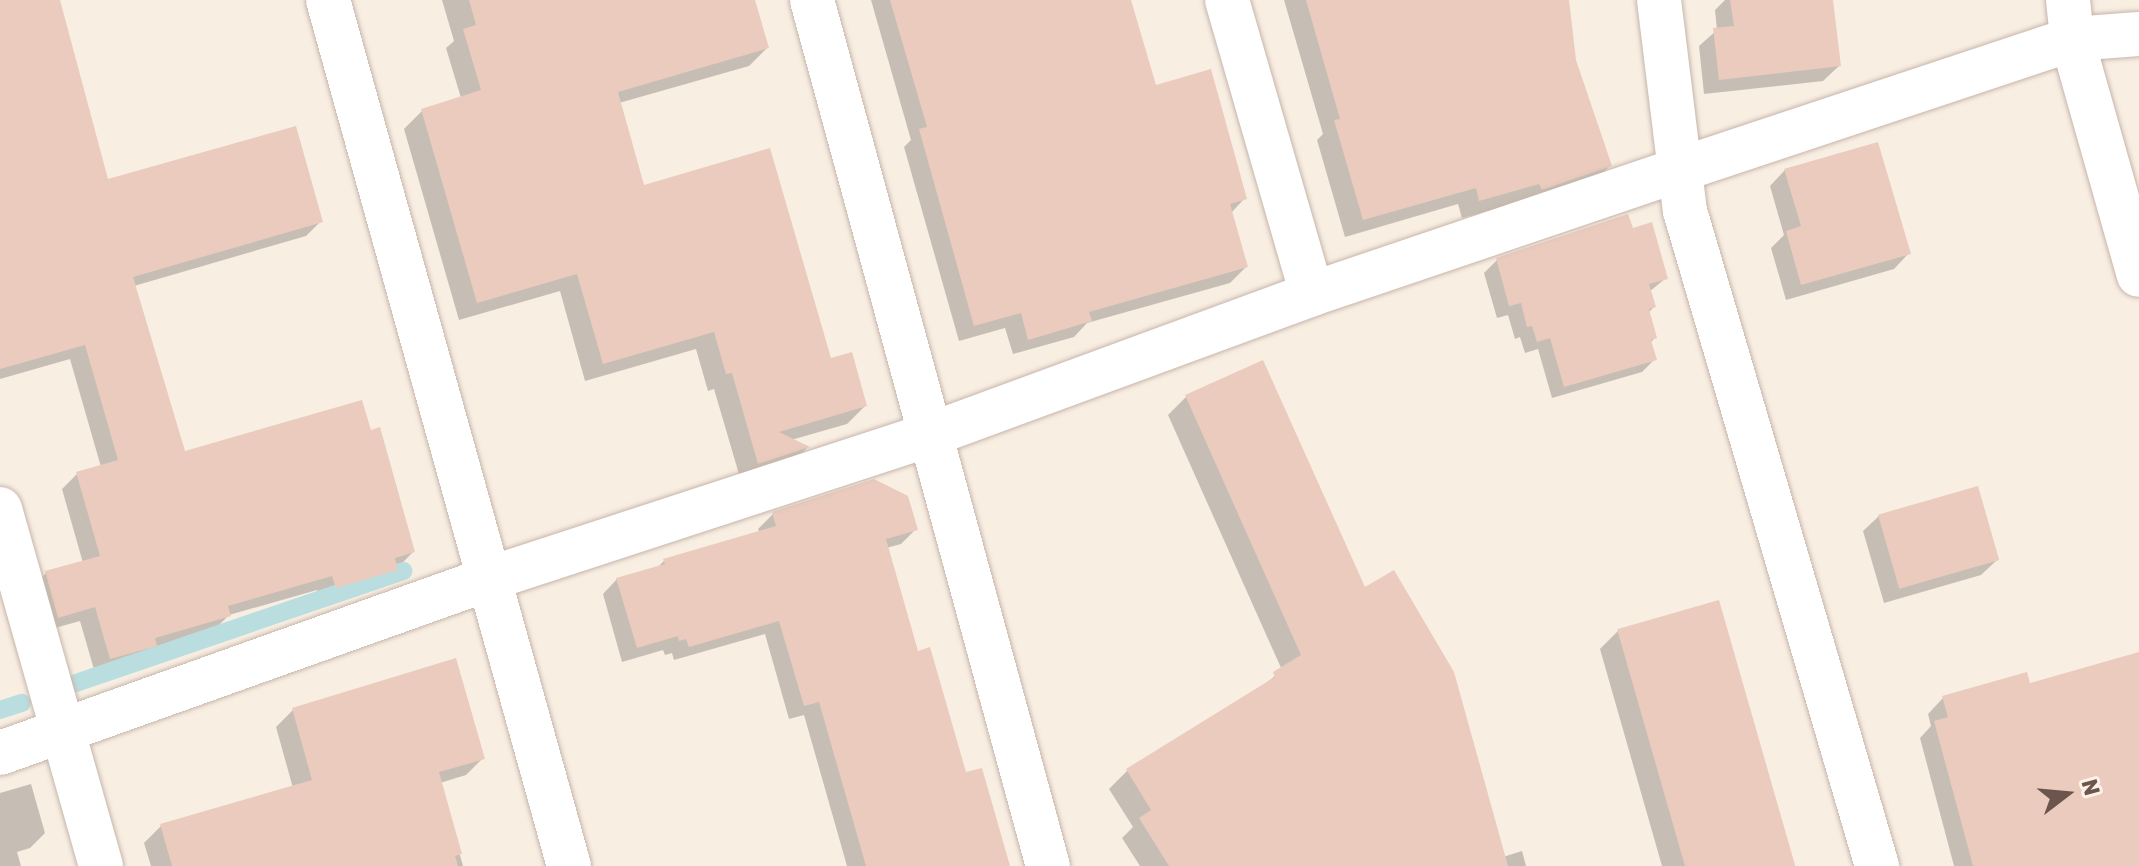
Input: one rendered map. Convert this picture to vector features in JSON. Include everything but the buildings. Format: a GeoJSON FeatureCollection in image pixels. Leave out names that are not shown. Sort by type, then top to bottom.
{"type":"FeatureCollection","features":[{"type":"Feature","properties":{"kind":"street"},"geometry":{"type":"LineString","coordinates":[[328,0],[569,866]]}},
{"type":"Feature","properties":{"kind":"street"},"geometry":{"type":"LineString","coordinates":[[812,0],[1048,866]]}},
{"type":"Feature","properties":{"kind":"street"},"geometry":{"type":"LineString","coordinates":[[1227,0],[1312,294]]}},
{"type":"Feature","properties":{"kind":"street"},"geometry":{"type":"LineString","coordinates":[[1659,0],[1685,211],[1877,866]]}},
{"type":"Feature","properties":{"kind":"street"},"geometry":{"type":"LineString","coordinates":[[2070,19],[2139,275]]}},
{"type":"Feature","properties":{"kind":"street"},"geometry":{"type":"LineString","coordinates":[[0,753],[488,579],[932,434],[1312,294],[1679,170],[2070,19],[2139,34]]}},
{"type":"Feature","properties":{"kind":"street"},"geometry":{"type":"LineString","coordinates":[[0,509],[101,866]]}},
{"type":"Feature","properties":{"kind":"waterway"},"geometry":{"type":"LineString","coordinates":[[76,683],[403,571]]}},
{"type":"Feature","properties":{"kind":"waterway"},"geometry":{"type":"LineString","coordinates":[[0,710],[22,703]]}}]}
